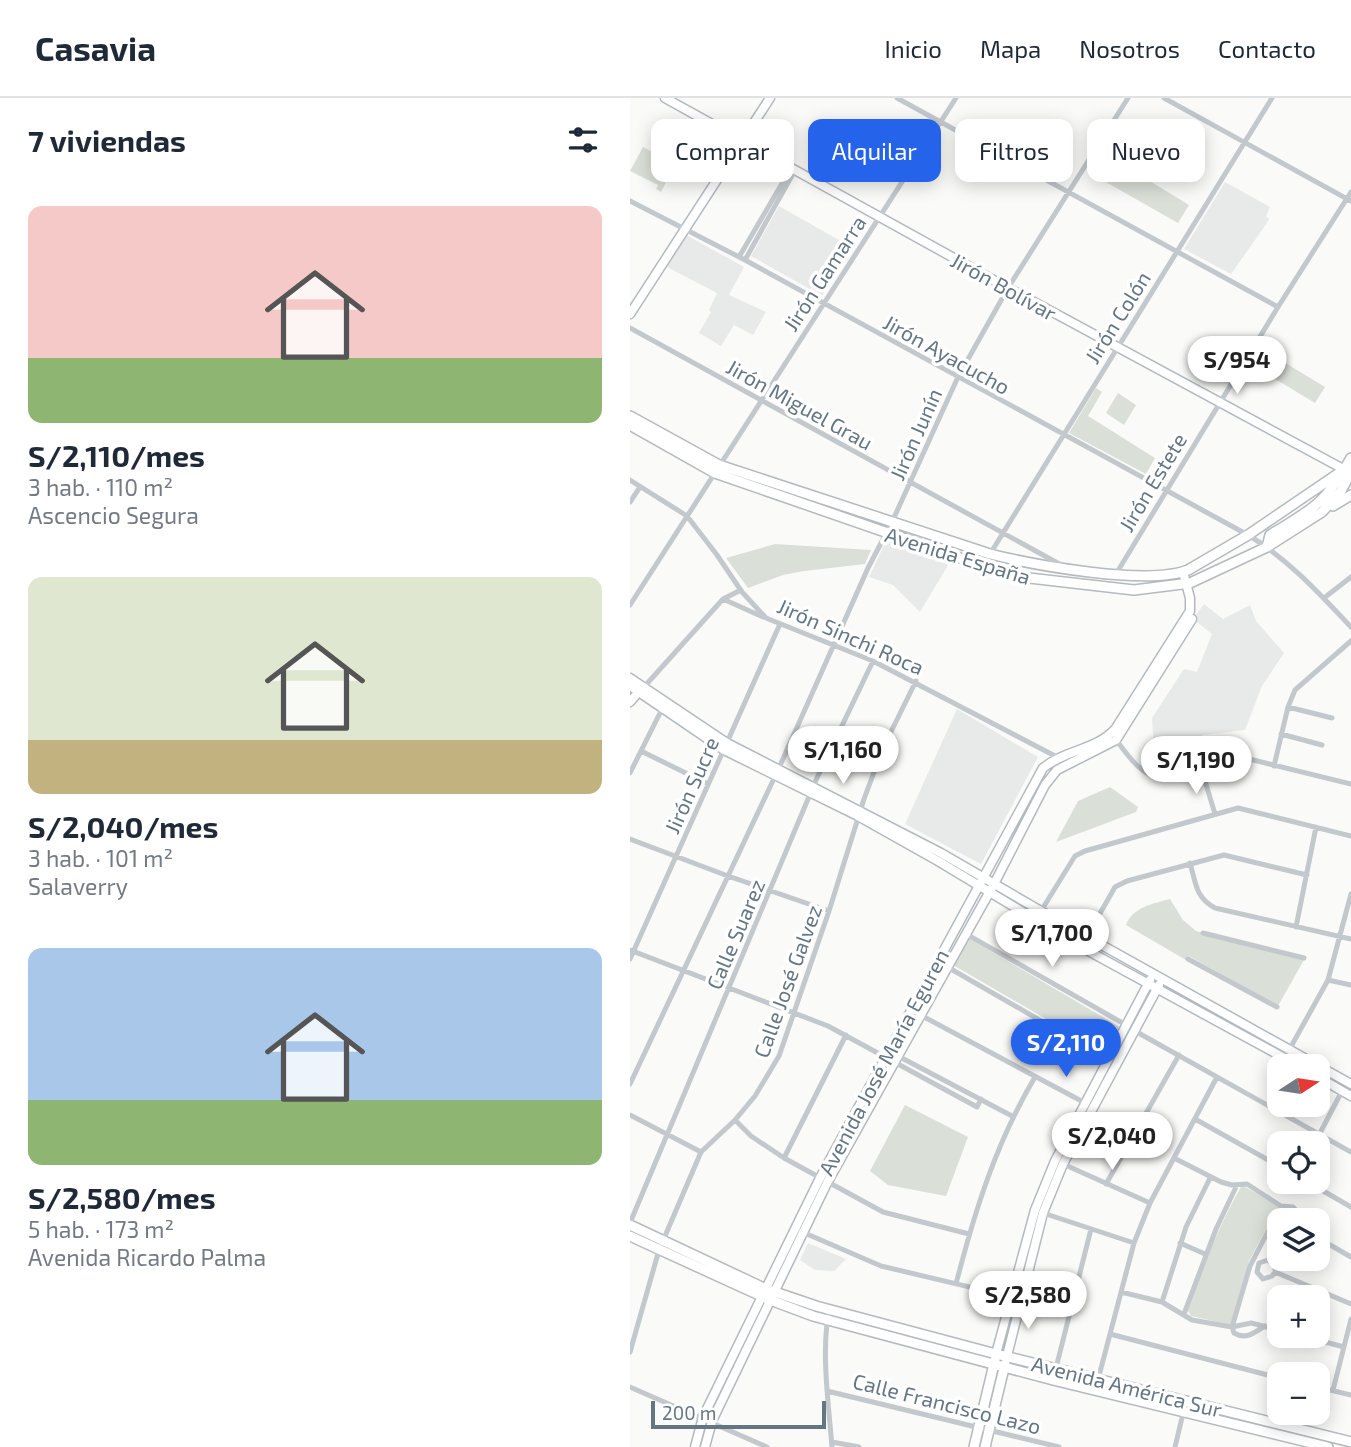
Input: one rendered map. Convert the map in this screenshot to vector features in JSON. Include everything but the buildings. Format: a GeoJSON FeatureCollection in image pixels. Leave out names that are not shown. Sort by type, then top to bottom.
{"type":"FeatureCollection","features":[{"type":"Feature","properties":{"kind":"main road","name":"Jirón Bolívar"},"geometry":{"type":"LineString","coordinates":[[665,98],[703,119]]}},
{"type":"Feature","properties":{"kind":"main road"},"geometry":{"type":"LineString","coordinates":[[757,119],[770,98]]}},
{"type":"Feature","properties":{"kind":"main road","name":"Jirón Bolívar"},"geometry":{"type":"LineString","coordinates":[[794,170],[1349,472]]}},
{"type":"Feature","properties":{"kind":"main road"},"geometry":{"type":"LineString","coordinates":[[630,314],[717,182]]}},
{"type":"Feature","properties":{"kind":"main road","name":"Avenida España"},"geometry":{"type":"LineString","coordinates":[[630,416],[717,469],[990,554],[1135,576],[1185,571],[1248,536],[1349,472]]}},
{"type":"Feature","properties":{"kind":"main road","name":"Avenida España"},"geometry":{"type":"LineString","coordinates":[[630,425],[717,469],[885,533],[1012,576],[1134,590],[1190,582],[1267,547],[1322,512],[1341,491],[1349,472],[1351,458]]}},
{"type":"Feature","properties":{"kind":"main road"},"geometry":{"type":"LineString","coordinates":[[1267,547],[1270,535],[1318,506],[1349,472]]}},
{"type":"Feature","properties":{"kind":"main road"},"geometry":{"type":"LineString","coordinates":[[1322,512],[1351,495]]}},
{"type":"Feature","properties":{"kind":"main road","name":"Avenida José María Eguren"},"geometry":{"type":"LineString","coordinates":[[823,1181],[896,1059],[994,884],[1050,776],[1073,760],[1096,752],[1116,740],[1191,621],[1196,602],[1185,571]]}},
{"type":"Feature","properties":{"kind":"main road"},"geometry":{"type":"LineString","coordinates":[[1134,590],[1138,587],[1135,576]]}},
{"type":"Feature","properties":{"kind":"main road","name":"Avenida José María Eguren"},"geometry":{"type":"LineString","coordinates":[[768,1294],[794,1228],[814,1199],[885,1057],[1043,768],[1057,758],[1099,742],[1116,728],[1186,619],[1191,604],[1190,582]]}},
{"type":"Feature","properties":{"kind":"main road"},"geometry":{"type":"LineString","coordinates":[[630,678],[663,707],[725,746],[859,814],[981,881],[994,884],[1162,979],[1287,1054]]}},
{"type":"Feature","properties":{"kind":"main road"},"geometry":{"type":"LineString","coordinates":[[630,686],[641,689],[725,746]]}},
{"type":"Feature","properties":{"kind":"main road"},"geometry":{"type":"LineString","coordinates":[[630,702],[641,689]]}},
{"type":"Feature","properties":{"kind":"main road"},"geometry":{"type":"LineString","coordinates":[[981,881],[989,893],[1081,947],[1287,1054]]}},
{"type":"Feature","properties":{"kind":"main road"},"geometry":{"type":"LineString","coordinates":[[985,1447],[1039,1212],[1109,1060],[1153,974]]}},
{"type":"Feature","properties":{"kind":"main road"},"geometry":{"type":"LineString","coordinates":[[974,1447],[1011,1297],[1055,1161],[1135,1031],[1162,979]]}},
{"type":"Feature","properties":{"kind":"main road"},"geometry":{"type":"LineString","coordinates":[[1330,1074],[1351,1084]]}},
{"type":"Feature","properties":{"kind":"main road"},"geometry":{"type":"LineString","coordinates":[[1330,1084],[1351,1096]]}},
{"type":"Feature","properties":{"kind":"main road","name":"Avenida José María Eguren"},"geometry":{"type":"LineString","coordinates":[[695,1447],[768,1294],[803,1232],[814,1199]]}},
{"type":"Feature","properties":{"kind":"main road","name":"Avenida América Sur"},"geometry":{"type":"LineString","coordinates":[[630,1224],[725,1275]]}},
{"type":"Feature","properties":{"kind":"main road","name":"Avenida América Sur"},"geometry":{"type":"LineString","coordinates":[[630,1237],[725,1275],[827,1321],[1095,1391],[1328,1447]]}},
{"type":"Feature","properties":{"kind":"main road","name":"Avenida América Sur"},"geometry":{"type":"LineString","coordinates":[[768,1294],[1351,1442]]}},
{"type":"Feature","properties":{"kind":"main road","name":"Avenida José María Eguren"},"geometry":{"type":"LineString","coordinates":[[705,1447],[708,1419]]}},
{"type":"Feature","properties":{"kind":"street"},"geometry":{"type":"LineString","coordinates":[[897,98],[937,119]]}},
{"type":"Feature","properties":{"kind":"street","name":"Jirón Gamarra"},"geometry":{"type":"LineString","coordinates":[[941,121],[956,98]]}},
{"type":"Feature","properties":{"kind":"street","name":"Jirón Junín"},"geometry":{"type":"LineString","coordinates":[[630,1084],[958,377],[1008,288],[1128,98]]}},
{"type":"Feature","properties":{"kind":"street"},"geometry":{"type":"LineString","coordinates":[[1164,98],[1350,197]]}},
{"type":"Feature","properties":{"kind":"street","name":"Jirón Colón"},"geometry":{"type":"LineString","coordinates":[[990,554],[1272,98]]}},
{"type":"Feature","properties":{"kind":"street"},"geometry":{"type":"LineString","coordinates":[[941,121],[1278,307]]}},
{"type":"Feature","properties":{"kind":"street"},"geometry":{"type":"LineString","coordinates":[[742,259],[786,182]]}},
{"type":"Feature","properties":{"kind":"street","name":"Jirón Gamarra"},"geometry":{"type":"LineString","coordinates":[[631,601],[902,182]]}},
{"type":"Feature","properties":{"kind":"street","name":"Jirón Estete"},"geometry":{"type":"LineString","coordinates":[[1116,574],[1278,307],[1350,197]]}},
{"type":"Feature","properties":{"kind":"street","name":"Jirón Ayacucho"},"geometry":{"type":"LineString","coordinates":[[630,201],[1166,489],[1267,547],[1299,573],[1351,627]]}},
{"type":"Feature","properties":{"kind":"street","name":"Jirón Miguel Grau"},"geometry":{"type":"LineString","coordinates":[[630,328],[1066,567]]}},
{"type":"Feature","properties":{"kind":"street","name":"Jirón Sinchi Roca"},"geometry":{"type":"LineString","coordinates":[[630,480],[687,516],[741,590],[766,618],[873,660],[1057,758]]}},
{"type":"Feature","properties":{"kind":"street"},"geometry":{"type":"LineString","coordinates":[[630,502],[640,487]]}},
{"type":"Feature","properties":{"kind":"street"},"geometry":{"type":"LineString","coordinates":[[1324,598],[1351,577]]}},
{"type":"Feature","properties":{"kind":"street"},"geometry":{"type":"LineString","coordinates":[[641,689],[723,599],[741,590]]}},
{"type":"Feature","properties":{"kind":"street"},"geometry":{"type":"LineString","coordinates":[[723,599],[766,618]]}},
{"type":"Feature","properties":{"kind":"street","name":"Jirón Sucre"},"geometry":{"type":"LineString","coordinates":[[630,959],[780,624]]}},
{"type":"Feature","properties":{"kind":"street"},"geometry":{"type":"LineString","coordinates":[[1274,766],[1288,707],[1295,690],[1351,641]]}},
{"type":"Feature","properties":{"kind":"street","name":"Calle Suarez"},"geometry":{"type":"LineString","coordinates":[[630,1224],[812,790],[873,660]]}},
{"type":"Feature","properties":{"kind":"street","name":"Calle José Galvez"},"geometry":{"type":"LineString","coordinates":[[630,1352],[659,1250],[701,1152],[735,1120],[769,1075],[794,1014],[883,748],[916,681]]}},
{"type":"Feature","properties":{"kind":"street"},"geometry":{"type":"LineString","coordinates":[[630,773],[663,707]]}},
{"type":"Feature","properties":{"kind":"street"},"geometry":{"type":"LineString","coordinates":[[1288,707],[1332,718]]}},
{"type":"Feature","properties":{"kind":"street"},"geometry":{"type":"LineString","coordinates":[[1281,734],[1322,745]]}},
{"type":"Feature","properties":{"kind":"street"},"geometry":{"type":"LineString","coordinates":[[1116,740],[1130,758],[1150,775],[1171,778],[1238,760],[1249,760],[1351,784]]}},
{"type":"Feature","properties":{"kind":"street"},"geometry":{"type":"LineString","coordinates":[[641,751],[708,784]]}},
{"type":"Feature","properties":{"kind":"street"},"geometry":{"type":"LineString","coordinates":[[1202,771],[1216,814]]}},
{"type":"Feature","properties":{"kind":"street"},"geometry":{"type":"LineString","coordinates":[[1041,911],[1075,856],[1238,808],[1351,836]]}},
{"type":"Feature","properties":{"kind":"street"},"geometry":{"type":"LineString","coordinates":[[1296,927],[1316,827]]}},
{"type":"Feature","properties":{"kind":"street"},"geometry":{"type":"LineString","coordinates":[[630,839],[728,877],[829,911]]}},
{"type":"Feature","properties":{"kind":"street"},"geometry":{"type":"LineString","coordinates":[[1081,947],[1115,887],[1224,855],[1307,875]]}},
{"type":"Feature","properties":{"kind":"street"},"geometry":{"type":"LineString","coordinates":[[1191,863],[1197,890],[1203,902],[1215,908],[1351,939]]}},
{"type":"Feature","properties":{"kind":"street"},"geometry":{"type":"LineString","coordinates":[[1287,1054],[1328,980],[1351,894]]}},
{"type":"Feature","properties":{"kind":"street"},"geometry":{"type":"LineString","coordinates":[[1203,933],[1304,958]]}},
{"type":"Feature","properties":{"kind":"street"},"geometry":{"type":"LineString","coordinates":[[966,934],[1126,1026]]}},
{"type":"Feature","properties":{"kind":"street"},"geometry":{"type":"LineString","coordinates":[[632,950],[816,1021],[885,1057],[896,1059],[977,1107],[981,1099],[1012,1116]]}},
{"type":"Feature","properties":{"kind":"street"},"geometry":{"type":"LineString","coordinates":[[1188,959],[1276,1007]]}},
{"type":"Feature","properties":{"kind":"street"},"geometry":{"type":"LineString","coordinates":[[937,961],[1109,1060]]}},
{"type":"Feature","properties":{"kind":"street"},"geometry":{"type":"LineString","coordinates":[[1328,980],[1351,985]]}},
{"type":"Feature","properties":{"kind":"street"},"geometry":{"type":"LineString","coordinates":[[911,1010],[1089,1106]]}},
{"type":"Feature","properties":{"kind":"street"},"geometry":{"type":"LineString","coordinates":[[1135,1031],[1312,1131]]}},
{"type":"Feature","properties":{"kind":"street"},"geometry":{"type":"LineString","coordinates":[[784,1158],[846,1035]]}},
{"type":"Feature","properties":{"kind":"street"},"geometry":{"type":"LineString","coordinates":[[1106,1184],[1179,1055]]}},
{"type":"Feature","properties":{"kind":"street"},"geometry":{"type":"LineString","coordinates":[[956,1284],[980,1198],[1012,1116],[1035,1077]]}},
{"type":"Feature","properties":{"kind":"street"},"geometry":{"type":"LineString","coordinates":[[1095,1391],[1134,1242],[1150,1203],[1217,1077]]}},
{"type":"Feature","properties":{"kind":"street"},"geometry":{"type":"LineString","coordinates":[[1321,1131],[1342,1091]]}},
{"type":"Feature","properties":{"kind":"street"},"geometry":{"type":"LineString","coordinates":[[630,1115],[701,1152]]}},
{"type":"Feature","properties":{"kind":"street"},"geometry":{"type":"LineString","coordinates":[[1195,1119],[1267,1159]]}},
{"type":"Feature","properties":{"kind":"street"},"geometry":{"type":"LineString","coordinates":[[735,1120],[751,1136],[784,1158],[883,1212],[969,1234]]}},
{"type":"Feature","properties":{"kind":"street"},"geometry":{"type":"LineString","coordinates":[[1330,1141],[1351,1152]]}},
{"type":"Feature","properties":{"kind":"street"},"geometry":{"type":"LineString","coordinates":[[1174,1158],[1210,1178],[1228,1185],[1247,1184],[1281,1206],[1296,1208]]}},
{"type":"Feature","properties":{"kind":"street"},"geometry":{"type":"LineString","coordinates":[[1063,1164],[1150,1203]]}},
{"type":"Feature","properties":{"kind":"street"},"geometry":{"type":"LineString","coordinates":[[1161,1302],[1180,1244],[1210,1178]]}},
{"type":"Feature","properties":{"kind":"street"},"geometry":{"type":"LineString","coordinates":[[1184,1314],[1205,1254],[1238,1184]]}},
{"type":"Feature","properties":{"kind":"street"},"geometry":{"type":"LineString","coordinates":[[1328,1194],[1351,1207]]}},
{"type":"Feature","properties":{"kind":"street"},"geometry":{"type":"LineString","coordinates":[[1265,1326],[1251,1335],[1240,1337],[1234,1333],[1233,1327],[1250,1266],[1281,1206]]}},
{"type":"Feature","properties":{"kind":"street"},"geometry":{"type":"LineString","coordinates":[[1039,1212],[1134,1242]]}},
{"type":"Feature","properties":{"kind":"street"},"geometry":{"type":"LineString","coordinates":[[794,1228],[881,1266],[1020,1299]]}},
{"type":"Feature","properties":{"kind":"street"},"geometry":{"type":"LineString","coordinates":[[1056,1368],[1091,1229]]}},
{"type":"Feature","properties":{"kind":"street"},"geometry":{"type":"LineString","coordinates":[[1180,1244],[1205,1254]]}},
{"type":"Feature","properties":{"kind":"street"},"geometry":{"type":"LineString","coordinates":[[1330,1245],[1351,1257]]}},
{"type":"Feature","properties":{"kind":"street"},"geometry":{"type":"LineString","coordinates":[[1275,1272],[1351,1304]]}},
{"type":"Feature","properties":{"kind":"street"},"geometry":{"type":"LineString","coordinates":[[1121,1292],[1161,1302],[1192,1320],[1233,1327],[1251,1324],[1265,1326]]}},
{"type":"Feature","properties":{"kind":"street"},"geometry":{"type":"LineString","coordinates":[[830,1309],[827,1321],[827,1391],[832,1444],[859,1447]]}},
{"type":"Feature","properties":{"kind":"street"},"geometry":{"type":"LineString","coordinates":[[1333,1390],[1351,1319]]}},
{"type":"Feature","properties":{"kind":"street"},"geometry":{"type":"LineString","coordinates":[[1110,1334],[1267,1375]]}},
{"type":"Feature","properties":{"kind":"street"},"geometry":{"type":"LineString","coordinates":[[1330,1343],[1344,1347]]}},
{"type":"Feature","properties":{"kind":"street"},"geometry":{"type":"LineString","coordinates":[[630,1387],[767,1447]]}},
{"type":"Feature","properties":{"kind":"street"},"geometry":{"type":"LineString","coordinates":[[1330,1389],[1351,1395]]}},
{"type":"Feature","properties":{"kind":"street","name":"Calle Francisco Lazo"},"geometry":{"type":"LineString","coordinates":[[827,1391],[1059,1447]]}},
{"type":"Feature","properties":{"kind":"street"},"geometry":{"type":"LineString","coordinates":[[1175,1447],[1186,1401]]}},
{"type":"Feature","properties":{"kind":"street"},"geometry":{"type":"LineString","coordinates":[[750,1447],[752,1440]]}},
{"type":"Feature","properties":{"kind":"shaded area"},"geometry":{"type":"Polygon","coordinates":[[[643,147],[651,151],[651,182],[630,171],[643,147]]]}},
{"type":"Feature","properties":{"kind":"shaded area"},"geometry":{"type":"Polygon","coordinates":[[[652,182],[666,182],[661,192],[656,189],[658,185],[652,182]]]}},
{"type":"Feature","properties":{"kind":"shaded area"},"geometry":{"type":"Polygon","coordinates":[[[1106,182],[1151,182],[1189,205],[1178,223],[1106,182]]]}},
{"type":"Feature","properties":{"kind":"shaded area"},"geometry":{"type":"Polygon","coordinates":[[[1225,182],[1270,207],[1266,216],[1269,219],[1267,223],[1231,274],[1184,249],[1225,182]]]}},
{"type":"Feature","properties":{"kind":"shaded area"},"geometry":{"type":"Polygon","coordinates":[[[779,206],[851,247],[822,296],[751,256],[779,206]]]}},
{"type":"Feature","properties":{"kind":"shaded area"},"geometry":{"type":"Polygon","coordinates":[[[686,235],[744,267],[729,295],[766,312],[753,335],[734,325],[721,346],[699,333],[711,312],[709,310],[717,293],[667,267],[686,235]]]}},
{"type":"Feature","properties":{"kind":"shaded area"},"geometry":{"type":"Polygon","coordinates":[[[1274,356],[1325,387],[1315,403],[1264,372],[1274,356]]]}},
{"type":"Feature","properties":{"kind":"shaded area"},"geometry":{"type":"Polygon","coordinates":[[[1096,388],[1102,392],[1088,416],[1155,458],[1146,474],[1069,433],[1096,388]]]}},
{"type":"Feature","properties":{"kind":"shaded area"},"geometry":{"type":"Polygon","coordinates":[[[1118,393],[1136,405],[1124,425],[1106,413],[1118,393]]]}},
{"type":"Feature","properties":{"kind":"shaded area"},"geometry":{"type":"Polygon","coordinates":[[[892,539],[950,562],[920,612],[893,585],[869,577],[886,541],[892,539]]]}},
{"type":"Feature","properties":{"kind":"shaded area"},"geometry":{"type":"Polygon","coordinates":[[[775,544],[871,550],[865,564],[783,575],[748,588],[726,558],[775,544]]]}},
{"type":"Feature","properties":{"kind":"shaded area"},"geometry":{"type":"Polygon","coordinates":[[[1204,604],[1223,619],[1250,605],[1256,621],[1284,653],[1262,686],[1245,730],[1203,735],[1187,753],[1187,766],[1155,766],[1152,718],[1184,669],[1197,672],[1212,634],[1193,619],[1204,604]]]}},
{"type":"Feature","properties":{"kind":"shaded area"},"geometry":{"type":"Polygon","coordinates":[[[957,709],[1038,757],[981,864],[905,824],[957,709]]]}},
{"type":"Feature","properties":{"kind":"shaded area"},"geometry":{"type":"Polygon","coordinates":[[[1110,787],[1138,807],[1136,812],[1056,842],[1078,801],[1110,787]]]}},
{"type":"Feature","properties":{"kind":"shaded area"},"geometry":{"type":"Polygon","coordinates":[[[1170,899],[1183,920],[1196,931],[1305,958],[1278,1006],[1189,956],[1186,960],[1126,925],[1138,910],[1170,899]]]}},
{"type":"Feature","properties":{"kind":"shaded area"},"geometry":{"type":"Polygon","coordinates":[[[968,938],[1120,1027],[1105,1053],[953,965],[968,938]]]}},
{"type":"Feature","properties":{"kind":"shaded area"},"geometry":{"type":"Polygon","coordinates":[[[905,1105],[968,1137],[946,1196],[888,1185],[870,1171],[905,1105]]]}},
{"type":"Feature","properties":{"kind":"shaded area"},"geometry":{"type":"Polygon","coordinates":[[[1242,1185],[1278,1206],[1267,1208],[1267,1227],[1249,1261],[1231,1325],[1191,1316],[1188,1311],[1226,1216],[1242,1185]]]}},
{"type":"Feature","properties":{"kind":"shaded area"},"geometry":{"type":"Polygon","coordinates":[[[808,1243],[846,1259],[834,1271],[815,1270],[800,1260],[808,1243]]]}}]}
